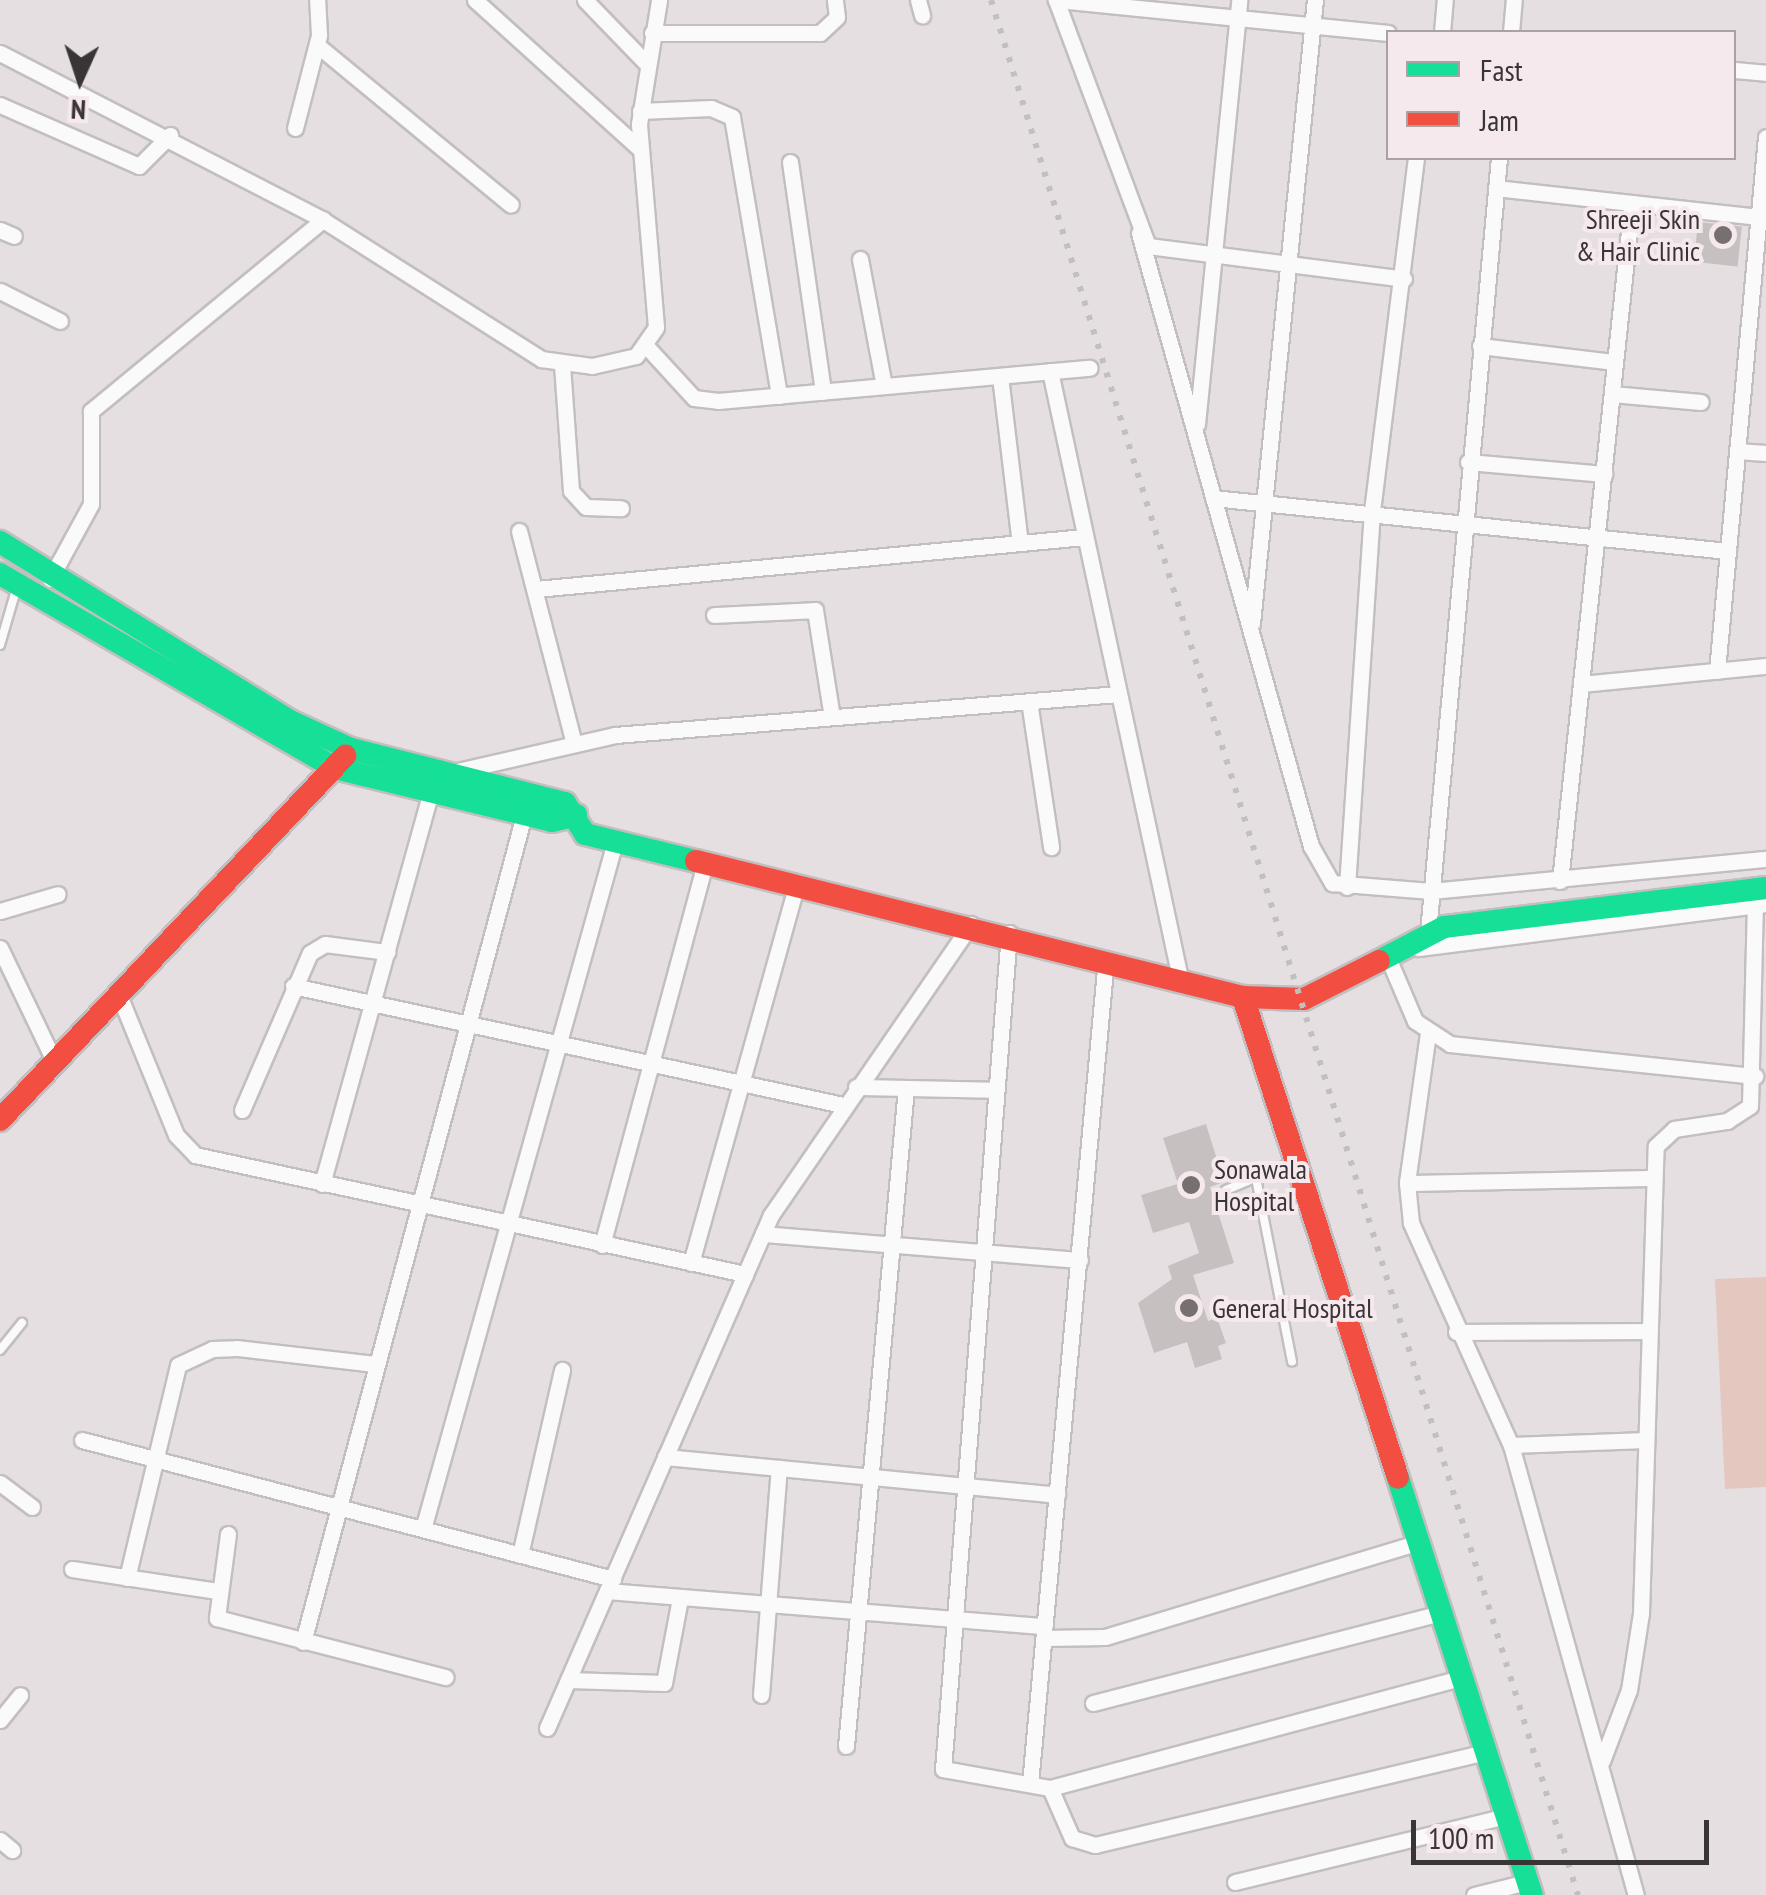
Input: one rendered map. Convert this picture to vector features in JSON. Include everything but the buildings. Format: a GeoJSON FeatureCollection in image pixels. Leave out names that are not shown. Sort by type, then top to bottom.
{"type":"FeatureCollection","features":[{"type":"Feature","properties":{"kind":"main road"},"geometry":{"type":"LineString","coordinates":[[0,542],[290,721],[351,749],[556,800],[576,815],[585,834],[972,924],[1243,998],[1304,999],[1398,955],[1428,932],[1762,899]]}},
{"type":"Feature","properties":{"kind":"main road"},"geometry":{"type":"LineString","coordinates":[[17,585],[270,738],[335,768],[430,795],[524,815],[561,822],[576,815]]}},
{"type":"Feature","properties":{"kind":"main road"},"geometry":{"type":"LineString","coordinates":[[0,1120],[351,749]]}},
{"type":"Feature","properties":{"kind":"main road"},"geometry":{"type":"LineString","coordinates":[[1243,998],[1300,1160],[1530,1888]]}},
{"type":"Feature","properties":{"kind":"street"},"geometry":{"type":"LineString","coordinates":[[294,128],[317,45],[317,0]]}},
{"type":"Feature","properties":{"kind":"street"},"geometry":{"type":"LineString","coordinates":[[475,0],[641,150]]}},
{"type":"Feature","properties":{"kind":"street"},"geometry":{"type":"LineString","coordinates":[[585,0],[646,63]]}},
{"type":"Feature","properties":{"kind":"street"},"geometry":{"type":"LineString","coordinates":[[648,348],[658,299],[640,110],[659,0]]}},
{"type":"Feature","properties":{"kind":"street"},"geometry":{"type":"LineString","coordinates":[[652,32],[820,33],[837,17],[835,0]]}},
{"type":"Feature","properties":{"kind":"street"},"geometry":{"type":"LineString","coordinates":[[1386,34],[1056,0],[1139,233],[1311,846],[1332,883],[1347,888],[1430,891],[1766,859]]}},
{"type":"Feature","properties":{"kind":"street"},"geometry":{"type":"LineString","coordinates":[[1196,436],[1240,0]]}},
{"type":"Feature","properties":{"kind":"street"},"geometry":{"type":"LineString","coordinates":[[1251,632],[1315,0]]}},
{"type":"Feature","properties":{"kind":"street"},"geometry":{"type":"LineString","coordinates":[[1442,30],[1445,0]]}},
{"type":"Feature","properties":{"kind":"street"},"geometry":{"type":"LineString","coordinates":[[1511,30],[1514,0]]}},
{"type":"Feature","properties":{"kind":"street"},"geometry":{"type":"LineString","coordinates":[[317,45],[512,205]]}},
{"type":"Feature","properties":{"kind":"street"},"geometry":{"type":"LineString","coordinates":[[0,53],[170,135],[323,220],[562,365],[614,363],[648,348]]}},
{"type":"Feature","properties":{"kind":"street"},"geometry":{"type":"LineString","coordinates":[[1736,70],[1766,73]]}},
{"type":"Feature","properties":{"kind":"street"},"geometry":{"type":"LineString","coordinates":[[0,105],[139,166],[170,135]]}},
{"type":"Feature","properties":{"kind":"street"},"geometry":{"type":"LineString","coordinates":[[640,110],[712,108],[732,117],[778,396]]}},
{"type":"Feature","properties":{"kind":"street"},"geometry":{"type":"LineString","coordinates":[[1717,671],[1737,451],[1759,281],[1758,217],[1766,137]]}},
{"type":"Feature","properties":{"kind":"street"},"geometry":{"type":"LineString","coordinates":[[1347,888],[1372,511],[1416,160]]}},
{"type":"Feature","properties":{"kind":"street"},"geometry":{"type":"LineString","coordinates":[[1428,932],[1462,518],[1498,160]]}},
{"type":"Feature","properties":{"kind":"street"},"geometry":{"type":"LineString","coordinates":[[790,162],[822,392]]}},
{"type":"Feature","properties":{"kind":"street"},"geometry":{"type":"LineString","coordinates":[[1496,188],[1758,217]]}},
{"type":"Feature","properties":{"kind":"street"},"geometry":{"type":"LineString","coordinates":[[1560,881],[1632,203]]}},
{"type":"Feature","properties":{"kind":"street"},"geometry":{"type":"LineString","coordinates":[[17,585],[54,575],[91,504],[91,411],[323,220]]}},
{"type":"Feature","properties":{"kind":"street"},"geometry":{"type":"LineString","coordinates":[[1139,233],[1159,249],[1404,278]]}},
{"type":"Feature","properties":{"kind":"street"},"geometry":{"type":"LineString","coordinates":[[860,259],[884,386]]}},
{"type":"Feature","properties":{"kind":"street"},"geometry":{"type":"LineString","coordinates":[[0,291],[60,320]]}},
{"type":"Feature","properties":{"kind":"street"},"geometry":{"type":"LineString","coordinates":[[1480,346],[1616,362]]}},
{"type":"Feature","properties":{"kind":"street"},"geometry":{"type":"LineString","coordinates":[[648,348],[694,398],[778,396],[1090,368]]}},
{"type":"Feature","properties":{"kind":"street"},"geometry":{"type":"LineString","coordinates":[[562,365],[571,491],[586,506],[620,508]]}},
{"type":"Feature","properties":{"kind":"street"},"geometry":{"type":"LineString","coordinates":[[1050,371],[1180,978]]}},
{"type":"Feature","properties":{"kind":"street"},"geometry":{"type":"LineString","coordinates":[[1000,376],[1020,542]]}},
{"type":"Feature","properties":{"kind":"street"},"geometry":{"type":"LineString","coordinates":[[1612,394],[1702,402]]}},
{"type":"Feature","properties":{"kind":"street"},"geometry":{"type":"LineString","coordinates":[[1737,451],[1766,453]]}},
{"type":"Feature","properties":{"kind":"street"},"geometry":{"type":"LineString","coordinates":[[1468,462],[1604,474]]}},
{"type":"Feature","properties":{"kind":"street"},"geometry":{"type":"LineString","coordinates":[[1214,498],[1462,518],[1728,550]]}},
{"type":"Feature","properties":{"kind":"street"},"geometry":{"type":"LineString","coordinates":[[518,531],[574,744]]}},
{"type":"Feature","properties":{"kind":"street"},"geometry":{"type":"LineString","coordinates":[[536,589],[1084,537]]}},
{"type":"Feature","properties":{"kind":"street"},"geometry":{"type":"LineString","coordinates":[[714,616],[815,610],[832,717]]}},
{"type":"Feature","properties":{"kind":"street"},"geometry":{"type":"LineString","coordinates":[[1581,684],[1766,666]]}},
{"type":"Feature","properties":{"kind":"street"},"geometry":{"type":"LineString","coordinates":[[455,772],[574,744],[832,717],[1118,694]]}},
{"type":"Feature","properties":{"kind":"street"},"geometry":{"type":"LineString","coordinates":[[1029,701],[1051,847]]}},
{"type":"Feature","properties":{"kind":"street"},"geometry":{"type":"LineString","coordinates":[[322,1184],[430,795]]}},
{"type":"Feature","properties":{"kind":"street"},"geometry":{"type":"LineString","coordinates":[[303,1642],[524,815]]}},
{"type":"Feature","properties":{"kind":"street"},"geometry":{"type":"LineString","coordinates":[[424,1529],[508,1226],[553,1043],[615,842]]}},
{"type":"Feature","properties":{"kind":"street"},"geometry":{"type":"LineString","coordinates":[[602,1244],[705,863]]}},
{"type":"Feature","properties":{"kind":"street"},"geometry":{"type":"LineString","coordinates":[[691,1263],[797,884]]}},
{"type":"Feature","properties":{"kind":"street"},"geometry":{"type":"LineString","coordinates":[[0,911],[58,894]]}},
{"type":"Feature","properties":{"kind":"street"},"geometry":{"type":"LineString","coordinates":[[1602,1761],[1637,1653],[1653,1178],[1662,1135],[1740,1115],[1761,1076],[1762,899],[1398,955],[1402,1000],[1428,1032],[1450,1044],[1761,1076]]}},
{"type":"Feature","properties":{"kind":"street"},"geometry":{"type":"LineString","coordinates":[[548,1728],[763,1234],[843,1105],[972,924]]}},
{"type":"Feature","properties":{"kind":"street"},"geometry":{"type":"LineString","coordinates":[[1008,933],[951,1620],[943,1769],[1050,1788],[1463,1677]]}},
{"type":"Feature","properties":{"kind":"street"},"geometry":{"type":"LineString","coordinates":[[242,1110],[293,986],[316,946],[386,952]]}},
{"type":"Feature","properties":{"kind":"street"},"geometry":{"type":"LineString","coordinates":[[0,948],[54,1063]]}},
{"type":"Feature","properties":{"kind":"street"},"geometry":{"type":"LineString","coordinates":[[1030,1784],[1106,958]]}},
{"type":"Feature","properties":{"kind":"street"},"geometry":{"type":"LineString","coordinates":[[293,986],[843,1105]]}},
{"type":"Feature","properties":{"kind":"street"},"geometry":{"type":"LineString","coordinates":[[120,995],[182,1148],[419,1207],[745,1274]]}},
{"type":"Feature","properties":{"kind":"street"},"geometry":{"type":"LineString","coordinates":[[1428,1032],[1407,1183],[1424,1266],[1511,1445],[1602,1761],[1636,1895]]}},
{"type":"Feature","properties":{"kind":"street"},"geometry":{"type":"LineString","coordinates":[[856,1087],[996,1090]]}},
{"type":"Feature","properties":{"kind":"street"},"geometry":{"type":"LineString","coordinates":[[846,1746],[906,1088]]}},
{"type":"Feature","properties":{"kind":"street"},"geometry":{"type":"LineString","coordinates":[[1407,1183],[1653,1178]]}},
{"type":"Feature","properties":{"kind":"street"},"geometry":{"type":"LineString","coordinates":[[763,1234],[1080,1260]]}},
{"type":"Feature","properties":{"kind":"street"},"geometry":{"type":"LineString","coordinates":[[1456,1332],[1649,1331]]}},
{"type":"Feature","properties":{"kind":"street"},"geometry":{"type":"LineString","coordinates":[[128,1578],[172,1378],[192,1354],[238,1348],[376,1364]]}},
{"type":"Feature","properties":{"kind":"street"},"geometry":{"type":"LineString","coordinates":[[520,1554],[562,1370]]}},
{"type":"Feature","properties":{"kind":"street"},"geometry":{"type":"LineString","coordinates":[[82,1440],[520,1554],[610,1585],[680,1598],[1105,1637],[1420,1542]]}},
{"type":"Feature","properties":{"kind":"street"},"geometry":{"type":"LineString","coordinates":[[1511,1445],[1646,1440]]}},
{"type":"Feature","properties":{"kind":"street"},"geometry":{"type":"LineString","coordinates":[[666,1457],[1058,1495]]}},
{"type":"Feature","properties":{"kind":"street"},"geometry":{"type":"LineString","coordinates":[[761,1695],[779,1468]]}},
{"type":"Feature","properties":{"kind":"street"},"geometry":{"type":"LineString","coordinates":[[0,1482],[32,1508]]}},
{"type":"Feature","properties":{"kind":"street"},"geometry":{"type":"LineString","coordinates":[[228,1534],[217,1591],[217,1618],[445,1676]]}},
{"type":"Feature","properties":{"kind":"street"},"geometry":{"type":"LineString","coordinates":[[72,1569],[217,1591]]}},
{"type":"Feature","properties":{"kind":"street"},"geometry":{"type":"LineString","coordinates":[[568,1680],[664,1684],[680,1598]]}},
{"type":"Feature","properties":{"kind":"street"},"geometry":{"type":"LineString","coordinates":[[1093,1703],[1442,1613]]}},
{"type":"Feature","properties":{"kind":"street"},"geometry":{"type":"LineString","coordinates":[[0,1720],[20,1695]]}},
{"type":"Feature","properties":{"kind":"street"},"geometry":{"type":"LineString","coordinates":[[1050,1788],[1072,1838],[1096,1845],[1486,1752]]}},
{"type":"Feature","properties":{"kind":"street"},"geometry":{"type":"LineString","coordinates":[[1235,1882],[1506,1816]]}},
{"type":"Feature","properties":{"kind":"street"},"geometry":{"type":"LineString","coordinates":[[1474,1895],[1530,1888]]}},
{"type":"Feature","properties":{"kind":"lane"},"geometry":{"type":"LineString","coordinates":[[0,645],[17,585]]}},
{"type":"Feature","properties":{"kind":"lane"},"geometry":{"type":"LineString","coordinates":[[1226,1190],[1300,1160]]}},
{"type":"Feature","properties":{"kind":"lane"},"geometry":{"type":"LineString","coordinates":[[1256,1178],[1292,1361]]}},
{"type":"Feature","properties":{"kind":"lane"},"geometry":{"type":"LineString","coordinates":[[0,1350],[22,1323]]}},
{"type":"Feature","properties":{"kind":"shaded area"},"geometry":{"type":"Polygon","coordinates":[[[1766,1277],[1766,1487],[1725,1489],[1715,1279],[1766,1277]]]}},
{"type":"Feature","properties":{"kind":"railway"},"geometry":{"type":"LineString","coordinates":[[991,0],[1578,1895]]}},
{"type":"Feature","properties":{"kind":"traffic: fast"},"geometry":{"type":"LineString","coordinates":[[0,542],[290,721],[351,749],[565,803],[585,834],[696,861]]}},
{"type":"Feature","properties":{"kind":"traffic: fast"},"geometry":{"type":"LineString","coordinates":[[0,574],[335,768],[552,821],[576,815]]}},
{"type":"Feature","properties":{"kind":"traffic: fast"},"geometry":{"type":"LineString","coordinates":[[1379,961],[1444,927],[1766,888]]}},
{"type":"Feature","properties":{"kind":"traffic: fast"},"geometry":{"type":"LineString","coordinates":[[1398,1478],[1532,1895]]}},
{"type":"Feature","properties":{"kind":"traffic: jam"},"geometry":{"type":"LineString","coordinates":[[0,1120],[345,756]]}},
{"type":"Feature","properties":{"kind":"traffic: jam"},"geometry":{"type":"LineString","coordinates":[[696,861],[1243,997],[1304,999],[1379,961]]}},
{"type":"Feature","properties":{"kind":"traffic: jam"},"geometry":{"type":"LineString","coordinates":[[1243,997],[1398,1478]]}},
{"type":"Feature","properties":{"kind":"place","name":"Shreeji Skin & Hair Clinic"},"geometry":{"type":"Point","coordinates":[1723,235]}},
{"type":"Feature","properties":{"kind":"place","name":"Sonawala Hospital"},"geometry":{"type":"Point","coordinates":[1191,1185]}},
{"type":"Feature","properties":{"kind":"place","name":"General Hospital"},"geometry":{"type":"Point","coordinates":[1189,1308]}}]}
